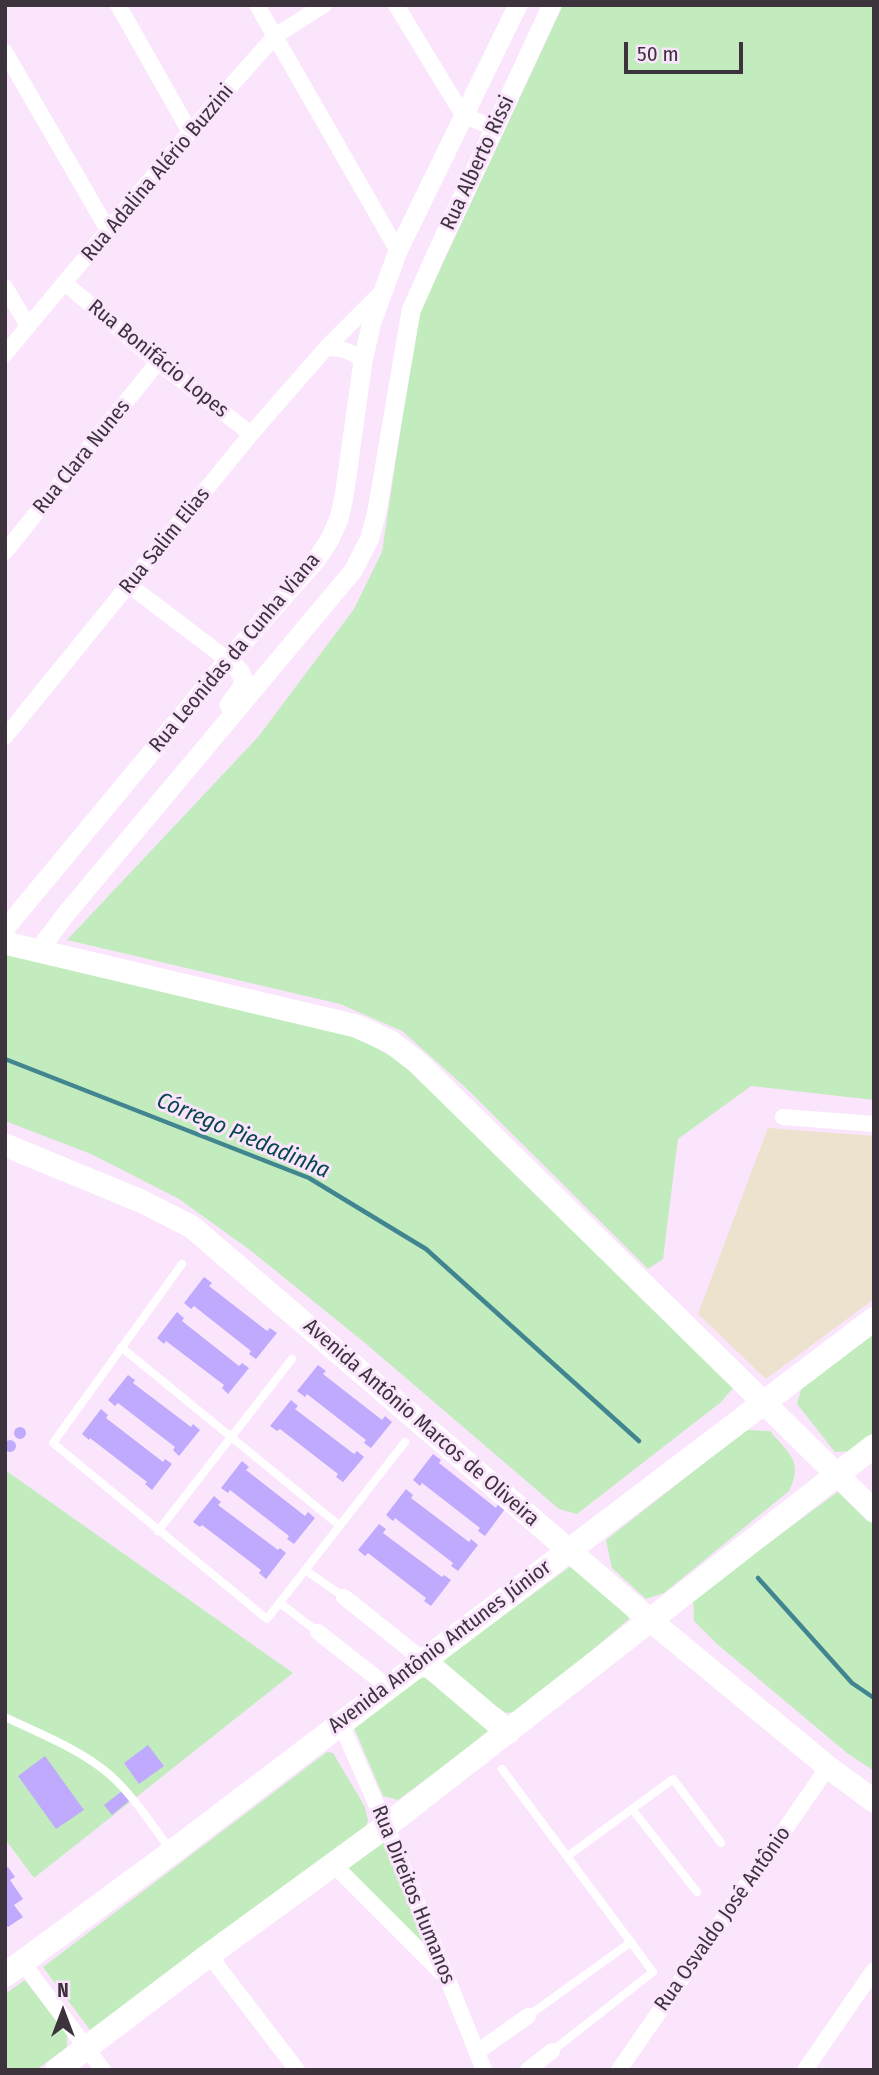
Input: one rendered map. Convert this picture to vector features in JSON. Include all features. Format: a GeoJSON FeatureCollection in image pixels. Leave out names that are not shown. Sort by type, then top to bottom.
{"type":"FeatureCollection","features":[{"type":"Feature","properties":{"kind":"main road"},"geometry":{"type":"LineString","coordinates":[[5,943],[356,1026],[391,1042],[418,1063],[762,1404],[874,1511]]}},
{"type":"Feature","properties":{"kind":"main road","name":"Avenida Antônio Marcos de Oliveira"},"geometry":{"type":"LineString","coordinates":[[5,1145],[143,1202],[192,1227],[650,1620],[828,1767],[874,1801]]}},
{"type":"Feature","properties":{"kind":"main road","name":"Avenida Antônio Antunes Júnior"},"geometry":{"type":"LineString","coordinates":[[14,1968],[172,1852],[874,1319]]}},
{"type":"Feature","properties":{"kind":"main road"},"geometry":{"type":"LineString","coordinates":[[57,2070],[386,1826],[874,1446]]}},
{"type":"Feature","properties":{"kind":"main road"},"geometry":{"type":"LineString","coordinates":[[424,1660],[508,1732]]}},
{"type":"Feature","properties":{"kind":"street"},"geometry":{"type":"LineString","coordinates":[[118,5],[190,132]]}},
{"type":"Feature","properties":{"kind":"street"},"geometry":{"type":"LineString","coordinates":[[257,5],[398,251]]}},
{"type":"Feature","properties":{"kind":"street","name":"Rua Adalina Alério Buzzini"},"geometry":{"type":"LineString","coordinates":[[5,354],[190,132],[275,36],[324,5]]}},
{"type":"Feature","properties":{"kind":"street"},"geometry":{"type":"LineString","coordinates":[[396,5],[463,115],[494,128]]}},
{"type":"Feature","properties":{"kind":"street","name":"Rua Alberto Rissi"},"geometry":{"type":"LineString","coordinates":[[382,292],[398,251],[518,5]]}},
{"type":"Feature","properties":{"kind":"street","name":"Rua Alberto Rissi"},"geometry":{"type":"LineString","coordinates":[[408,323],[437,252],[552,5]]}},
{"type":"Feature","properties":{"kind":"street"},"geometry":{"type":"LineString","coordinates":[[5,52],[108,230]]}},
{"type":"Feature","properties":{"kind":"street","name":"Rua Bonifácio Lopes"},"geometry":{"type":"LineString","coordinates":[[66,284],[158,362],[251,434]]}},
{"type":"Feature","properties":{"kind":"street"},"geometry":{"type":"LineString","coordinates":[[5,287],[28,326]]}},
{"type":"Feature","properties":{"kind":"street","name":"Rua Leonidas da Cunha Viana"},"geometry":{"type":"LineString","coordinates":[[5,929],[228,660],[317,559],[330,539],[339,519],[344,497],[363,360],[382,292]]}},
{"type":"Feature","properties":{"kind":"street","name":"Rua Salim Elias"},"geometry":{"type":"LineString","coordinates":[[5,737],[251,434],[326,348],[382,292]]}},
{"type":"Feature","properties":{"kind":"street","name":"Rua Leonidas da Cunha Viana"},"geometry":{"type":"LineString","coordinates":[[39,950],[66,914],[353,571],[370,538],[408,323]]}},
{"type":"Feature","properties":{"kind":"street"},"geometry":{"type":"LineString","coordinates":[[326,348],[340,348],[363,360]]}},
{"type":"Feature","properties":{"kind":"street","name":"Rua Clara Nunes"},"geometry":{"type":"LineString","coordinates":[[5,552],[158,362]]}},
{"type":"Feature","properties":{"kind":"street"},"geometry":{"type":"LineString","coordinates":[[129,585],[243,673],[242,689],[212,725],[209,745]]}},
{"type":"Feature","properties":{"kind":"street"},"geometry":{"type":"LineString","coordinates":[[782,1117],[874,1124]]}},
{"type":"Feature","properties":{"kind":"street"},"geometry":{"type":"LineString","coordinates":[[344,1597],[424,1660]]}},
{"type":"Feature","properties":{"kind":"street"},"geometry":{"type":"LineString","coordinates":[[318,1632],[388,1686]]}},
{"type":"Feature","properties":{"kind":"street","name":"Rua Direitos Humanos"},"geometry":{"type":"LineString","coordinates":[[340,1722],[386,1826],[484,2070]]}},
{"type":"Feature","properties":{"kind":"street","name":"Rua Osvaldo José Antônio"},"geometry":{"type":"LineString","coordinates":[[619,2070],[828,1767]]}},
{"type":"Feature","properties":{"kind":"street"},"geometry":{"type":"LineString","coordinates":[[334,1865],[448,1979]]}},
{"type":"Feature","properties":{"kind":"street"},"geometry":{"type":"LineString","coordinates":[[209,1955],[297,2070]]}},
{"type":"Feature","properties":{"kind":"street"},"geometry":{"type":"LineString","coordinates":[[14,1968],[103,2070]]}},
{"type":"Feature","properties":{"kind":"street"},"geometry":{"type":"LineString","coordinates":[[805,2070],[874,1970]]}},
{"type":"Feature","properties":{"kind":"street"},"geometry":{"type":"LineString","coordinates":[[477,2052],[528,2016]]}},
{"type":"Feature","properties":{"kind":"street"},"geometry":{"type":"LineString","coordinates":[[528,2070],[552,2051]]}},
{"type":"Feature","properties":{"kind":"lane"},"geometry":{"type":"LineString","coordinates":[[182,1264],[53,1443],[267,1619],[405,1442]]}},
{"type":"Feature","properties":{"kind":"lane"},"geometry":{"type":"LineString","coordinates":[[121,1347],[340,1526]]}},
{"type":"Feature","properties":{"kind":"lane"},"geometry":{"type":"LineString","coordinates":[[158,1531],[292,1359]]}},
{"type":"Feature","properties":{"kind":"lane"},"geometry":{"type":"LineString","coordinates":[[305,1570],[344,1597]]}},
{"type":"Feature","properties":{"kind":"lane"},"geometry":{"type":"LineString","coordinates":[[280,1603],[318,1632]]}},
{"type":"Feature","properties":{"kind":"lane"},"geometry":{"type":"LineString","coordinates":[[5,1717],[84,1756],[110,1774],[133,1799],[172,1852]]}},
{"type":"Feature","properties":{"kind":"lane"},"geometry":{"type":"LineString","coordinates":[[502,1769],[653,1972],[552,2051]]}},
{"type":"Feature","properties":{"kind":"lane"},"geometry":{"type":"LineString","coordinates":[[568,1856],[673,1779],[721,1843]]}},
{"type":"Feature","properties":{"kind":"lane"},"geometry":{"type":"LineString","coordinates":[[632,1809],[697,1892]]}},
{"type":"Feature","properties":{"kind":"lane"},"geometry":{"type":"LineString","coordinates":[[528,2016],[631,1942]]}},
{"type":"Feature","properties":{"kind":"shaded area"},"geometry":{"type":"Polygon","coordinates":[[[768,1128],[874,1136],[874,1299],[766,1379],[698,1314],[768,1128]]]}},
{"type":"Feature","properties":{"kind":"green space"},"geometry":{"type":"Polygon","coordinates":[[[563,5],[874,5],[874,1100],[751,1086],[678,1139],[663,1259],[648,1269],[466,1088],[402,1031],[340,1004],[67,940],[258,737],[354,609],[382,552],[417,319],[563,5]]]}},
{"type":"Feature","properties":{"kind":"green space"},"geometry":{"type":"Polygon","coordinates":[[[5,950],[355,1035],[405,1065],[734,1387],[720,1403],[577,1514],[559,1509],[365,1343],[250,1250],[179,1199],[91,1154],[5,1121],[5,950]]]}},
{"type":"Feature","properties":{"kind":"green space"},"geometry":{"type":"Polygon","coordinates":[[[874,1332],[874,1436],[854,1451],[835,1452],[797,1404],[802,1386],[874,1332]]]}},
{"type":"Feature","properties":{"kind":"green space"},"geometry":{"type":"Polygon","coordinates":[[[746,1430],[770,1431],[788,1452],[795,1465],[789,1491],[664,1593],[646,1599],[612,1568],[606,1540],[746,1430]]]}},
{"type":"Feature","properties":{"kind":"green space"},"geometry":{"type":"Polygon","coordinates":[[[5,1470],[293,1673],[34,1878],[5,1839],[5,1470]]]}},
{"type":"Feature","properties":{"kind":"green space"},"geometry":{"type":"Polygon","coordinates":[[[839,1491],[874,1524],[874,1771],[847,1753],[717,1644],[694,1621],[693,1599],[839,1491]]]}},
{"type":"Feature","properties":{"kind":"green space"},"geometry":{"type":"Polygon","coordinates":[[[575,1563],[626,1607],[629,1619],[520,1711],[506,1713],[449,1674],[441,1662],[575,1563]]]}},
{"type":"Feature","properties":{"kind":"green space"},"geometry":{"type":"Polygon","coordinates":[[[415,1678],[431,1678],[485,1723],[488,1733],[398,1800],[383,1796],[352,1723],[415,1678]]]}},
{"type":"Feature","properties":{"kind":"green space"},"geometry":{"type":"Polygon","coordinates":[[[327,1752],[333,1753],[365,1807],[368,1820],[365,1831],[90,2030],[43,1967],[327,1752]]]}},
{"type":"Feature","properties":{"kind":"green space"},"geometry":{"type":"Polygon","coordinates":[[[383,1836],[432,1955],[345,1865],[383,1836]]]}},
{"type":"Feature","properties":{"kind":"green space"},"geometry":{"type":"Polygon","coordinates":[[[25,1980],[67,2035],[67,2047],[36,2070],[5,2070],[5,1994],[25,1980]]]}},
{"type":"Feature","properties":{"kind":"building"},"geometry":{"type":"Polygon","coordinates":[[[204,1277],[212,1283],[209,1286],[267,1331],[270,1328],[277,1333],[256,1359],[249,1354],[251,1351],[194,1306],[191,1309],[184,1303],[204,1277]]]}},
{"type":"Feature","properties":{"kind":"building"},"geometry":{"type":"Polygon","coordinates":[[[177,1312],[184,1318],[182,1321],[239,1366],[242,1363],[249,1368],[228,1394],[222,1388],[224,1385],[166,1341],[164,1344],[157,1338],[177,1312]]]}},
{"type":"Feature","properties":{"kind":"building"},"geometry":{"type":"Polygon","coordinates":[[[318,1365],[326,1371],[323,1374],[382,1420],[385,1416],[392,1422],[371,1448],[364,1443],[366,1440],[307,1394],[305,1397],[297,1391],[318,1365]]]}},
{"type":"Feature","properties":{"kind":"building"},"geometry":{"type":"Polygon","coordinates":[[[128,1375],[135,1380],[133,1383],[191,1427],[193,1424],[200,1430],[179,1456],[173,1450],[175,1447],[118,1403],[115,1406],[108,1400],[128,1375]]]}},
{"type":"Feature","properties":{"kind":"building"},"geometry":{"type":"Polygon","coordinates":[[[291,1400],[298,1406],[295,1409],[354,1454],[357,1451],[364,1457],[343,1482],[336,1477],[338,1474],[280,1429],[277,1431],[270,1426],[291,1400]]]}},
{"type":"Feature","properties":{"kind":"building"},"geometry":{"type":"Polygon","coordinates":[[[101,1409],[108,1415],[106,1418],[163,1462],[165,1459],[172,1464],[152,1490],[145,1484],[147,1482],[82,1434],[101,1409]]]}},
{"type":"Feature","properties":{"kind":"building"},"geometry":{"type":"Polygon","coordinates":[[[20,1427],[26,1433],[20,1439],[14,1433],[20,1427]]]}},
{"type":"Feature","properties":{"kind":"building"},"geometry":{"type":"Polygon","coordinates":[[[10,1440],[16,1446],[10,1452],[4,1446],[10,1440]]]}},
{"type":"Feature","properties":{"kind":"building"},"geometry":{"type":"Polygon","coordinates":[[[433,1454],[441,1460],[439,1463],[496,1508],[498,1504],[505,1509],[485,1536],[478,1531],[480,1528],[422,1483],[420,1486],[413,1480],[433,1454]]]}},
{"type":"Feature","properties":{"kind":"building"},"geometry":{"type":"Polygon","coordinates":[[[242,1461],[249,1467],[246,1470],[305,1516],[308,1512],[315,1518],[294,1544],[287,1539],[289,1536],[230,1490],[228,1493],[221,1488],[242,1461]]]}},
{"type":"Feature","properties":{"kind":"building"},"geometry":{"type":"Polygon","coordinates":[[[406,1489],[413,1495],[411,1498],[469,1542],[471,1539],[478,1545],[458,1571],[451,1566],[453,1563],[395,1518],[393,1521],[386,1515],[406,1489]]]}},
{"type":"Feature","properties":{"kind":"building"},"geometry":{"type":"Polygon","coordinates":[[[214,1496],[221,1502],[218,1505],[278,1550],[280,1548],[286,1553],[266,1579],[259,1573],[261,1570],[202,1525],[200,1527],[193,1522],[214,1496]]]}},
{"type":"Feature","properties":{"kind":"building"},"geometry":{"type":"Polygon","coordinates":[[[379,1524],[386,1529],[383,1533],[442,1577],[444,1575],[451,1580],[431,1606],[424,1601],[426,1598],[368,1553],[365,1556],[358,1550],[379,1524]]]}},
{"type":"Feature","properties":{"kind":"building"},"geometry":{"type":"Polygon","coordinates":[[[148,1745],[164,1766],[139,1784],[124,1763],[148,1745]]]}},
{"type":"Feature","properties":{"kind":"building"},"geometry":{"type":"Polygon","coordinates":[[[45,1756],[84,1810],[56,1829],[18,1776],[45,1756]]]}},
{"type":"Feature","properties":{"kind":"building"},"geometry":{"type":"Polygon","coordinates":[[[122,1791],[129,1801],[112,1815],[104,1805],[122,1791]]]}},
{"type":"Feature","properties":{"kind":"building"},"geometry":{"type":"Polygon","coordinates":[[[8,1867],[15,1877],[10,1880],[23,1899],[14,1905],[23,1917],[8,1927],[5,1923],[5,1869],[8,1867]]]}},
{"type":"Feature","properties":{"kind":"waterway","name":"Córrego Piedadinha"},"geometry":{"type":"LineString","coordinates":[[5,1059],[309,1178],[426,1249],[639,1441]]}},
{"type":"Feature","properties":{"kind":"waterway","name":"Córrego Piedadinha"},"geometry":{"type":"LineString","coordinates":[[758,1578],[852,1683],[874,1698]]}}]}
